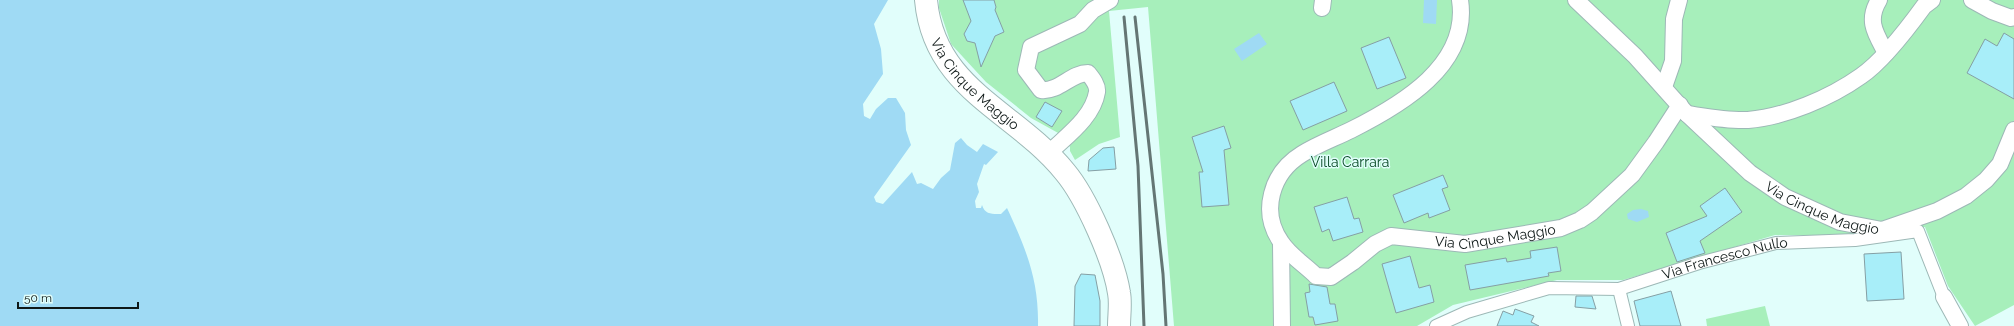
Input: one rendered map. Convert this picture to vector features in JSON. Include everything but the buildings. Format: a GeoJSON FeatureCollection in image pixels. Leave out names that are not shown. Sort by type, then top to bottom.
{"type":"FeatureCollection","features":[{"type":"Feature","properties":{"kind":"main road","name":"Via Cinque Maggio"},"geometry":{"type":"LineString","coordinates":[[926,0],[928,20],[946,61],[966,85],[1048,154],[1065,171],[1084,199],[1108,254],[1119,293],[1119,326]]}},
{"type":"Feature","properties":{"kind":"street"},"geometry":{"type":"LineString","coordinates":[[1048,154],[1088,115],[1098,91],[1095,82],[1088,72],[1081,73],[1048,91],[1041,90],[1026,70],[1031,47],[1080,24],[1093,10],[1110,0]]}},
{"type":"Feature","properties":{"kind":"street","name":"Via Cinque Maggio"},"geometry":{"type":"LineString","coordinates":[[1460,0],[1462,13],[1457,37],[1447,59],[1428,80],[1382,113],[1301,154],[1288,165],[1277,179],[1269,206],[1272,226],[1282,244],[1316,276],[1332,277],[1375,244],[1391,236],[1465,244],[1561,228],[1580,220],[1592,212],[1632,175],[1656,142],[1684,109]]}},
{"type":"Feature","properties":{"kind":"street","name":"Via Cinque Maggio"},"geometry":{"type":"LineString","coordinates":[[1576,0],[1635,56],[1684,109],[1750,173],[1785,198],[1840,222],[1882,230],[1937,211],[1966,196],[1986,180],[2000,164],[2014,130]]}},
{"type":"Feature","properties":{"kind":"street"},"geometry":{"type":"LineString","coordinates":[[1664,87],[1673,61],[1674,18],[1679,0]]}},
{"type":"Feature","properties":{"kind":"street"},"geometry":{"type":"LineString","coordinates":[[1879,0],[1873,10],[1873,29],[1886,54]]}},
{"type":"Feature","properties":{"kind":"street"},"geometry":{"type":"LineString","coordinates":[[1684,109],[1717,119],[1748,120],[1785,114],[1837,91],[1862,76],[1886,54],[1924,6],[1932,0]]}},
{"type":"Feature","properties":{"kind":"street"},"geometry":{"type":"LineString","coordinates":[[1972,0],[1992,11],[2014,18]]}},
{"type":"Feature","properties":{"kind":"street","name":"Via Francesco Nullo"},"geometry":{"type":"LineString","coordinates":[[1436,326],[1467,312],[1549,288],[1619,289],[1699,263],[1776,243],[1855,240],[1918,231],[1944,297],[1960,326]]}},
{"type":"Feature","properties":{"kind":"street","name":"Via Cinque Maggio"},"geometry":{"type":"LineString","coordinates":[[1282,244],[1282,326]]}},
{"type":"Feature","properties":{"kind":"street"},"geometry":{"type":"LineString","coordinates":[[1619,289],[1628,326]]}},
{"type":"Feature","properties":{"kind":"green space","name":"Villa Carrara"},"geometry":{"type":"Polygon","coordinates":[[[939,0],[2014,0],[2014,305],[1975,326],[1948,286],[1925,227],[1863,236],[1775,235],[1623,280],[1557,280],[1453,305],[1417,326],[1174,326],[1148,7],[1109,11],[1120,137],[1099,144],[1075,160],[1070,151],[1070,147],[1060,134],[1031,118],[986,82],[951,44],[939,8],[939,0]]]}},
{"type":"Feature","properties":{"kind":"green space"},"geometry":{"type":"Polygon","coordinates":[[[1765,306],[1770,326],[1707,326],[1706,319],[1765,306]]]}},
{"type":"Feature","properties":{"kind":"water"},"geometry":{"type":"Polygon","coordinates":[[[0,0],[888,0],[874,24],[881,49],[883,74],[863,104],[864,116],[870,119],[876,109],[888,98],[896,98],[905,113],[906,130],[911,145],[874,197],[876,202],[883,204],[912,172],[917,184],[921,183],[933,189],[941,178],[950,170],[955,143],[961,138],[967,145],[977,152],[983,144],[998,152],[986,165],[984,164],[977,184],[979,192],[975,201],[976,208],[981,208],[982,205],[987,212],[992,214],[1001,214],[1007,208],[1020,237],[1034,279],[1038,309],[1038,326],[0,326],[0,0]]]}},
{"type":"Feature","properties":{"kind":"water"},"geometry":{"type":"Polygon","coordinates":[[[1424,0],[1437,0],[1436,24],[1423,23],[1424,0]]]}},
{"type":"Feature","properties":{"kind":"water"},"geometry":{"type":"Polygon","coordinates":[[[1259,33],[1267,44],[1242,61],[1234,49],[1259,33]]]}},
{"type":"Feature","properties":{"kind":"water"},"geometry":{"type":"Polygon","coordinates":[[[1641,209],[1648,211],[1649,217],[1637,222],[1628,219],[1627,214],[1633,210],[1641,209]]]}},
{"type":"Feature","properties":{"kind":"railway"},"geometry":{"type":"LineString","coordinates":[[1124,17],[1138,166],[1144,326]]}},
{"type":"Feature","properties":{"kind":"railway"},"geometry":{"type":"LineString","coordinates":[[1135,17],[1163,274],[1166,326]]}}]}
